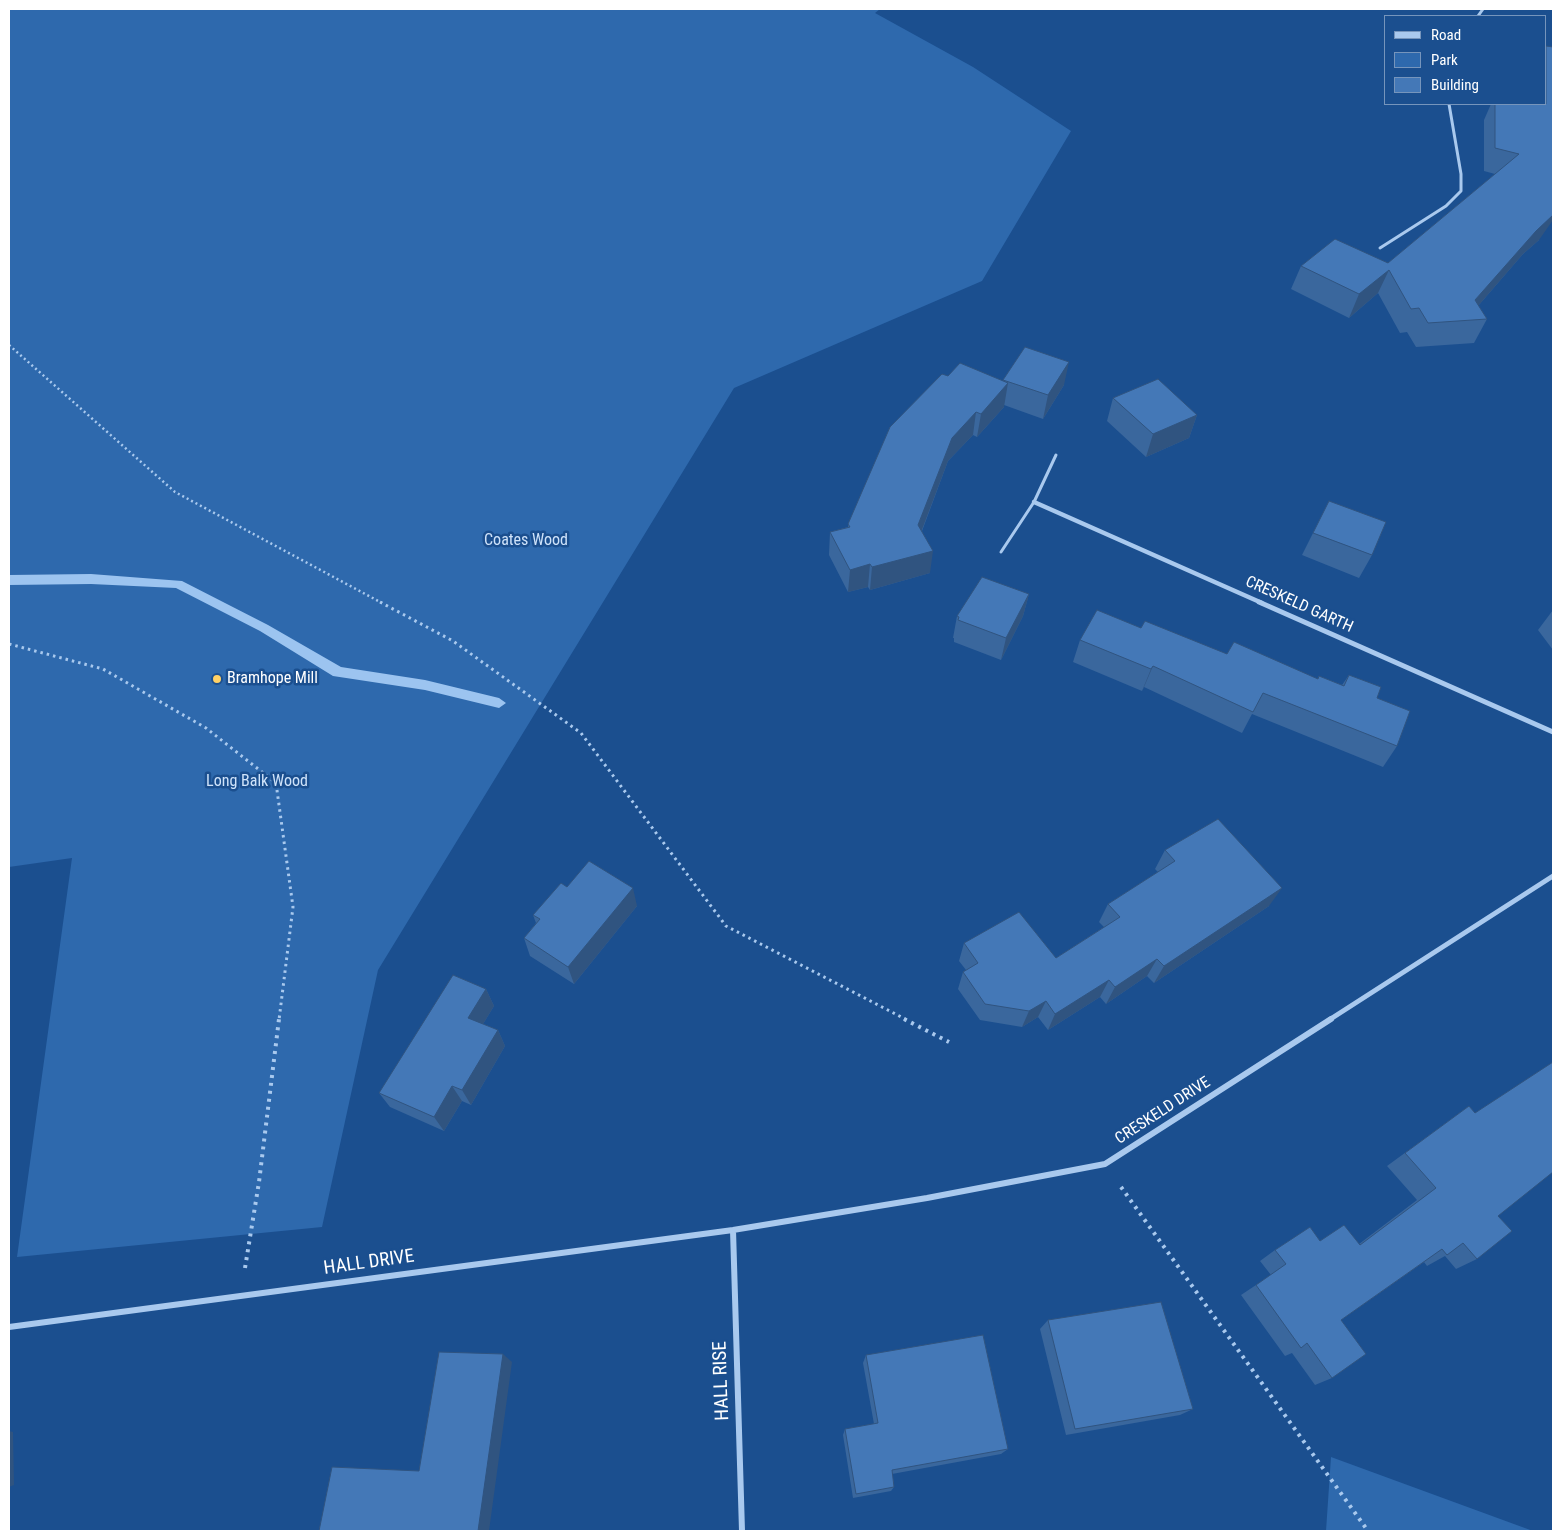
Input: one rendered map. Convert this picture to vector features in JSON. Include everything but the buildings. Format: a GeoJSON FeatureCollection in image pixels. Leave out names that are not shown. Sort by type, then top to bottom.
{"type":"FeatureCollection","features":[{"type":"Feature","properties":{"kind":"street"},"geometry":{"type":"LineString","coordinates":[[1380,248],[1446,206],[1461,191],[1461,174],[1449,105]]}},
{"type":"Feature","properties":{"kind":"street","name":"CRESKELD GARTH"},"geometry":{"type":"LineString","coordinates":[[1034,502],[1553,732]]}},
{"type":"Feature","properties":{"kind":"street","name":"CRESKELD DRIVE"},"geometry":{"type":"LineString","coordinates":[[733,1230],[928,1198],[1105,1164],[1553,876]]}},
{"type":"Feature","properties":{"kind":"street","name":"HALL DRIVE"},"geometry":{"type":"LineString","coordinates":[[9,1327],[733,1230]]}},
{"type":"Feature","properties":{"kind":"street","name":"HALL RISE"},"geometry":{"type":"LineString","coordinates":[[733,1230],[742,1531]]}},
{"type":"Feature","properties":{"kind":"lane"},"geometry":{"type":"LineString","coordinates":[[1001,552],[1034,502],[1056,455]]}},
{"type":"Feature","properties":{"kind":"path"},"geometry":{"type":"LineString","coordinates":[[9,345],[175,492],[453,641],[581,733],[726,926],[949,1042]]}},
{"type":"Feature","properties":{"kind":"path"},"geometry":{"type":"LineString","coordinates":[[9,644],[103,669],[206,728],[276,783],[293,907],[259,1182],[240,1295]]}},
{"type":"Feature","properties":{"kind":"path"},"geometry":{"type":"LineString","coordinates":[[1105,1164],[1368,1531]]}},
{"type":"Feature","properties":{"kind":"green space"},"geometry":{"type":"Polygon","coordinates":[[[9,9],[880,9],[875,13],[973,67],[1071,131],[982,281],[734,388],[378,970],[322,1227],[17,1257],[72,858],[9,867],[9,9]]]}},
{"type":"Feature","properties":{"kind":"green space"},"geometry":{"type":"Polygon","coordinates":[[[1331,1457],[1533,1531],[1326,1531],[1331,1457]]]}},
{"type":"Feature","properties":{"kind":"waterway"},"geometry":{"type":"LineString","coordinates":[[9,580],[91,579],[178,584],[264,628],[338,672],[425,685],[499,703]]}},
{"type":"Feature","properties":{"kind":"place","name":"Bramhope Mill"},"geometry":{"type":"Point","coordinates":[217,679]}},
{"type":"Feature","properties":{"kind":"park label","name":"Coates Wood"},"geometry":{"type":"Point","coordinates":[526,541]}},
{"type":"Feature","properties":{"kind":"park label","name":"Long Balk Wood"},"geometry":{"type":"Point","coordinates":[257,782]}}]}
